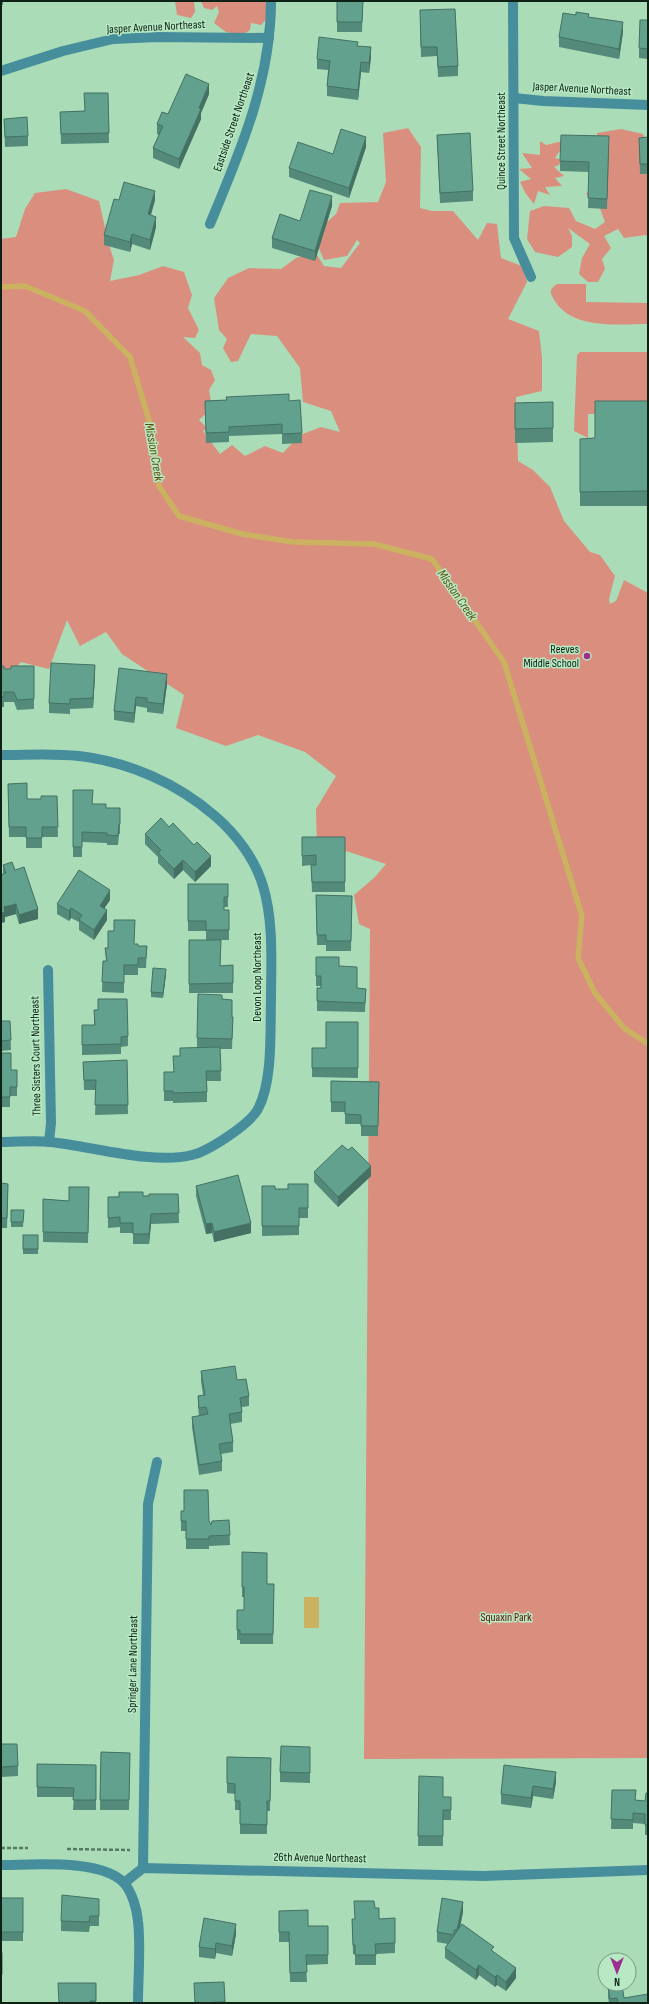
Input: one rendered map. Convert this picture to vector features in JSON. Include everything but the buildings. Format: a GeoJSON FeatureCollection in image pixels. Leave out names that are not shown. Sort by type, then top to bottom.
{"type":"FeatureCollection","features":[{"type":"Feature","properties":{"kind":"street","name":"Eastside Street Northeast"},"geometry":{"type":"LineString","coordinates":[[210,224],[241,148],[257,102],[265,70],[269,38],[271,1]]}},
{"type":"Feature","properties":{"kind":"street","name":"Quince Street Northeast"},"geometry":{"type":"LineString","coordinates":[[513,1],[514,238],[531,277]]}},
{"type":"Feature","properties":{"kind":"street","name":"Jasper Avenue Northeast"},"geometry":{"type":"LineString","coordinates":[[1,71],[64,51],[113,39],[157,37],[269,38]]}},
{"type":"Feature","properties":{"kind":"street","name":"Jasper Avenue Northeast"},"geometry":{"type":"LineString","coordinates":[[514,98],[543,101],[648,105]]}},
{"type":"Feature","properties":{"kind":"street","name":"Devon Loop Northeast"},"geometry":{"type":"LineString","coordinates":[[1,755],[77,756],[104,760],[128,766],[158,779],[187,795],[216,816],[238,839],[254,863],[263,886],[271,942],[270,1045],[266,1080],[258,1110],[225,1139],[192,1155],[159,1158],[49,1142],[1,1142]]}},
{"type":"Feature","properties":{"kind":"street","name":"Three Sisters Court Northeast"},"geometry":{"type":"LineString","coordinates":[[48,970],[49,1142]]}},
{"type":"Feature","properties":{"kind":"street","name":"Springer Lane Northeast"},"geometry":{"type":"LineString","coordinates":[[143,1868],[148,1504],[157,1462]]}},
{"type":"Feature","properties":{"kind":"street"},"geometry":{"type":"LineString","coordinates":[[1,1865],[84,1866],[106,1871],[124,1883],[133,1900],[138,1920],[138,2003]]}},
{"type":"Feature","properties":{"kind":"street","name":"26th Avenue Northeast"},"geometry":{"type":"LineString","coordinates":[[143,1868],[484,1876],[648,1870]]}},
{"type":"Feature","properties":{"kind":"street"},"geometry":{"type":"LineString","coordinates":[[124,1883],[143,1868]]}},
{"type":"Feature","properties":{"kind":"path"},"geometry":{"type":"LineString","coordinates":[[1,1848],[33,1848]]}},
{"type":"Feature","properties":{"kind":"path"},"geometry":{"type":"LineString","coordinates":[[64,1849],[143,1850]]}},
{"type":"Feature","properties":{"kind":"green space"},"geometry":{"type":"Polygon","coordinates":[[[175,1],[194,1],[195,12],[191,18],[177,15],[175,1]]]}},
{"type":"Feature","properties":{"kind":"green space"},"geometry":{"type":"Polygon","coordinates":[[[201,1],[276,2],[276,9],[261,25],[251,23],[250,30],[242,35],[226,32],[214,23],[219,12],[217,6],[212,10],[204,8],[201,1]]]}},
{"type":"Feature","properties":{"kind":"green space","name":"Squaxin Park"},"geometry":{"type":"Polygon","coordinates":[[[408,128],[421,147],[420,208],[432,211],[453,211],[478,240],[487,223],[497,224],[501,258],[522,266],[527,282],[508,319],[539,331],[542,358],[542,391],[516,397],[518,461],[533,470],[550,487],[564,521],[590,552],[600,555],[615,576],[609,599],[610,604],[616,601],[624,580],[648,593],[648,1758],[364,1759],[370,929],[359,924],[354,895],[375,877],[386,864],[346,851],[342,858],[317,852],[316,809],[336,776],[305,752],[258,735],[226,746],[176,728],[184,695],[122,654],[106,632],[80,646],[67,620],[49,669],[21,662],[5,678],[1,676],[1,239],[16,237],[25,209],[35,193],[66,189],[99,201],[114,260],[110,281],[139,275],[163,266],[184,272],[192,295],[188,308],[199,330],[195,338],[183,337],[200,353],[202,365],[211,370],[215,380],[209,390],[212,408],[199,420],[207,428],[203,431],[220,454],[232,445],[245,456],[265,446],[283,453],[300,435],[321,427],[340,432],[331,411],[303,402],[300,368],[277,336],[251,334],[238,361],[231,362],[223,348],[227,339],[219,330],[214,298],[228,278],[249,268],[281,269],[296,258],[315,252],[324,266],[341,268],[360,243],[357,240],[347,256],[324,260],[313,234],[336,214],[340,203],[378,202],[386,182],[383,133],[408,128]]]}},
{"type":"Feature","properties":{"kind":"green space"},"geometry":{"type":"Polygon","coordinates":[[[621,129],[643,134],[648,146],[644,168],[648,177],[648,239],[646,235],[624,238],[618,229],[604,236],[611,248],[602,259],[605,269],[598,282],[588,282],[579,274],[582,258],[590,244],[568,228],[572,236],[572,247],[558,257],[535,252],[527,239],[530,211],[544,206],[569,208],[576,221],[595,229],[605,222],[599,206],[586,194],[600,173],[597,133],[621,129]]]}},
{"type":"Feature","properties":{"kind":"green space"},"geometry":{"type":"Polygon","coordinates":[[[567,140],[555,158],[567,161],[554,167],[564,176],[555,178],[562,186],[545,187],[550,195],[538,191],[534,204],[526,194],[520,182],[531,179],[519,169],[532,168],[522,153],[540,155],[540,141],[546,145],[567,140]]]}},
{"type":"Feature","properties":{"kind":"green space"},"geometry":{"type":"Polygon","coordinates":[[[557,284],[586,284],[586,302],[648,303],[648,324],[622,325],[595,323],[570,315],[560,307],[551,294],[552,289],[557,284]]]}},
{"type":"Feature","properties":{"kind":"green space"},"geometry":{"type":"Polygon","coordinates":[[[580,352],[648,352],[648,414],[588,414],[588,438],[574,431],[577,355],[580,352]]]}},
{"type":"Feature","properties":{"kind":"shaded area"},"geometry":{"type":"Polygon","coordinates":[[[304,1597],[319,1597],[319,1628],[304,1628],[304,1597]]]}},
{"type":"Feature","properties":{"kind":"waterway","name":"Mission Creek"},"geometry":{"type":"LineString","coordinates":[[1,287],[25,286],[85,311],[130,357],[151,427],[159,486],[179,516],[242,534],[293,542],[374,544],[432,559],[504,662],[582,916],[578,958],[595,993],[624,1028],[648,1044]]}},
{"type":"Feature","properties":{"kind":"place","name":"Reeves Middle School"},"geometry":{"type":"Point","coordinates":[587,656]}}]}
